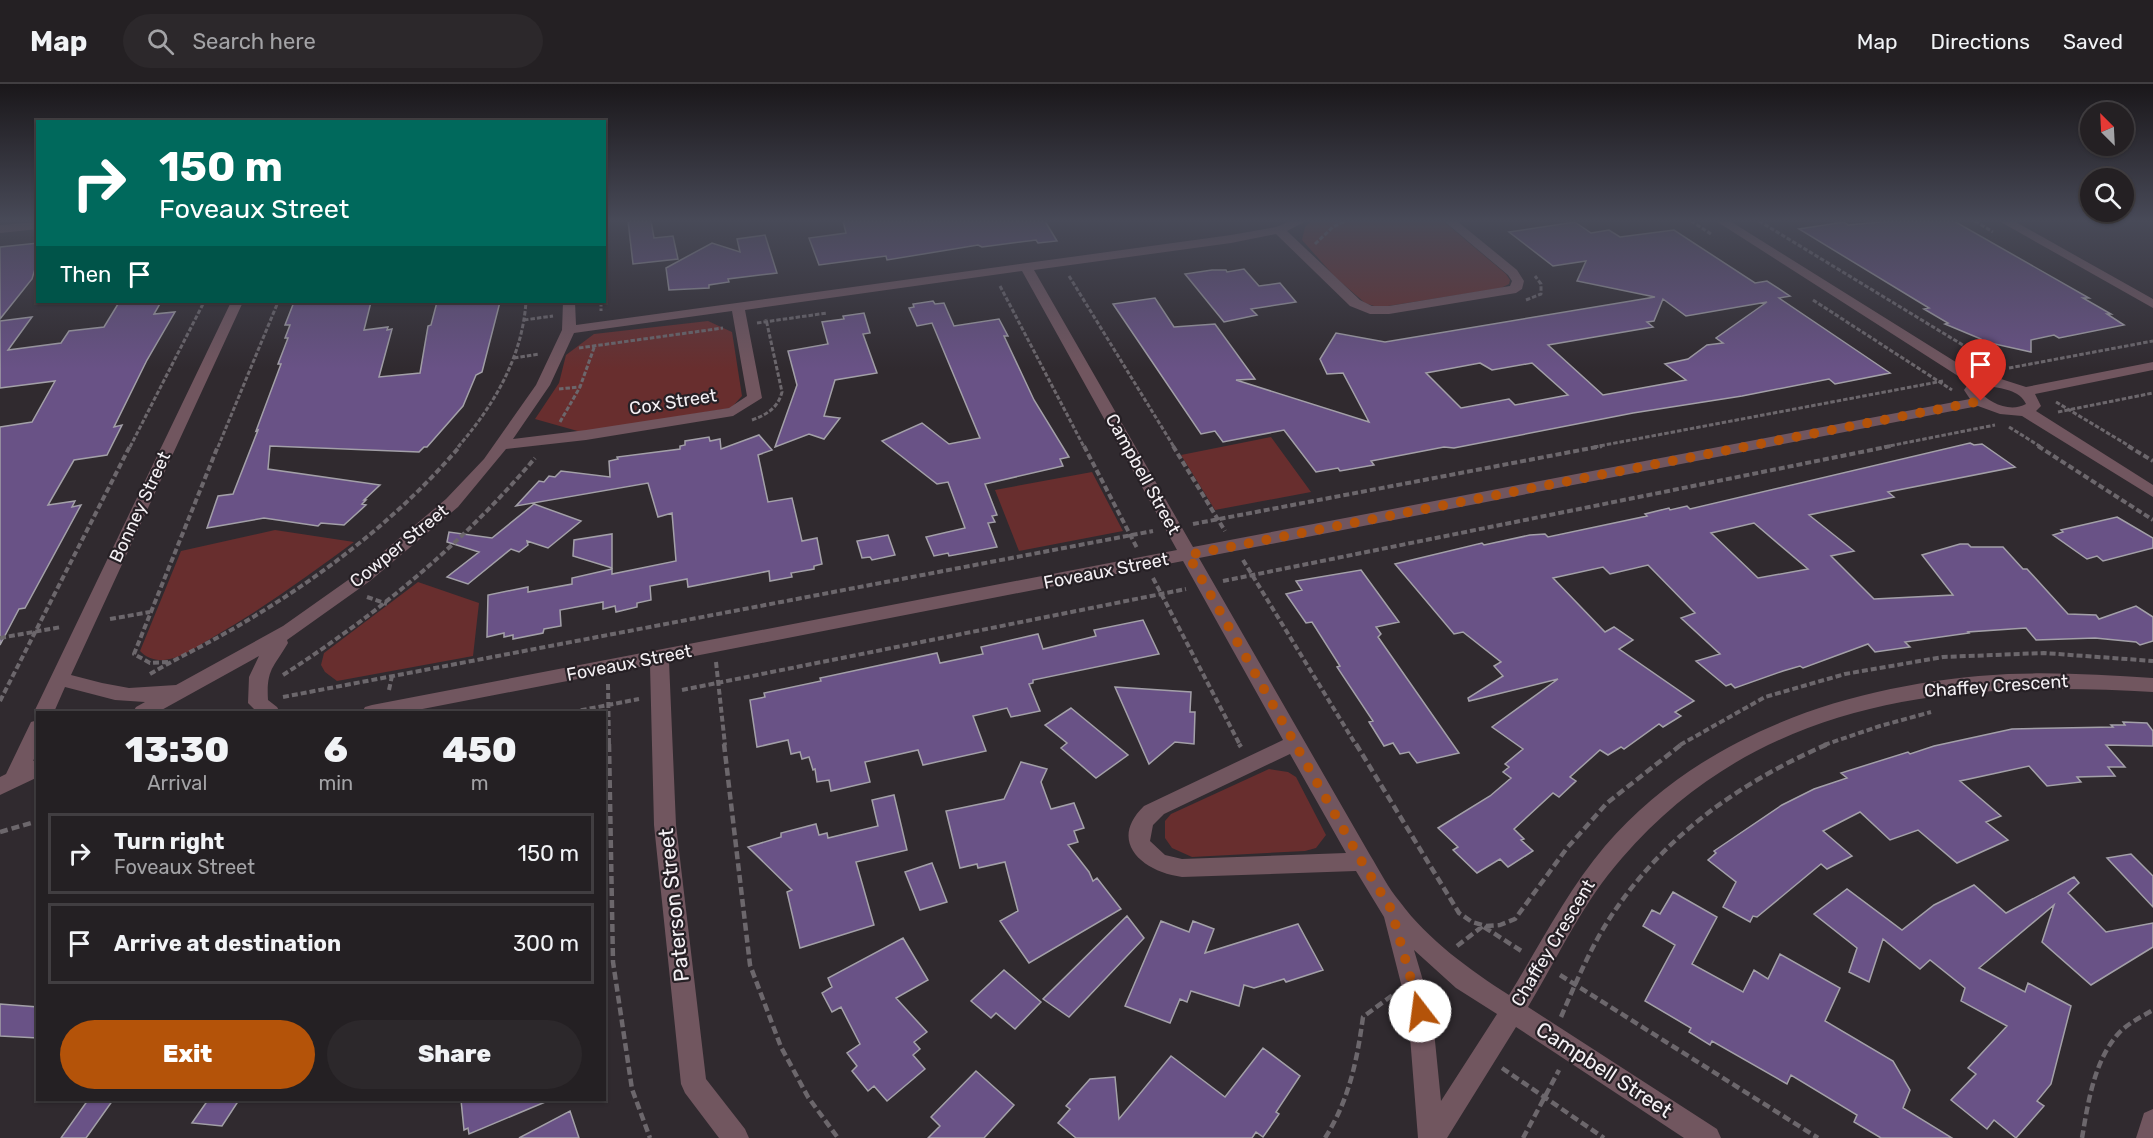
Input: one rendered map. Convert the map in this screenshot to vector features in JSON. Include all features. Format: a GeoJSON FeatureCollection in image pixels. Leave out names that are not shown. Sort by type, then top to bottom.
{"type":"FeatureCollection","features":[{"type":"Feature","properties":{"kind":"street"},"geometry":{"type":"LineString","coordinates":[[568,330],[1003,270]]}},
{"type":"Feature","properties":{"kind":"street","name":"Campbell Street"},"geometry":{"type":"LineString","coordinates":[[1028,270],[1362,862],[1391,909],[1408,929],[1440,959],[1512,1011],[1708,1138]]}},
{"type":"Feature","properties":{"kind":"street"},"geometry":{"type":"LineString","coordinates":[[1322,270],[1355,303],[1370,310],[1389,310],[1511,290],[1519,285],[1510,270]]}},
{"type":"Feature","properties":{"kind":"street"},"geometry":{"type":"LineString","coordinates":[[1800,270],[1980,383],[1996,383],[2023,392],[2030,397],[2034,406],[2025,411]]}},
{"type":"Feature","properties":{"kind":"street"},"geometry":{"type":"LineString","coordinates":[[2093,270],[2153,304]]}},
{"type":"Feature","properties":{"kind":"street","name":"Bonney Street"},"geometry":{"type":"LineString","coordinates":[[44,711],[237,303]]}},
{"type":"Feature","properties":{"kind":"street","name":"Cowper Street"},"geometry":{"type":"LineString","coordinates":[[145,711],[195,686],[290,631],[364,577],[452,503],[489,462],[540,390],[568,330],[569,303]]}},
{"type":"Feature","properties":{"kind":"street","name":"Cox Street"},"geometry":{"type":"LineString","coordinates":[[501,445],[586,435],[733,412],[755,398],[738,307]]}},
{"type":"Feature","properties":{"kind":"street"},"geometry":{"type":"LineString","coordinates":[[2023,392],[2153,366]]}},
{"type":"Feature","properties":{"kind":"street"},"geometry":{"type":"LineString","coordinates":[[1980,383],[1971,390],[1981,401],[1998,409],[2025,411],[2153,492]]}},
{"type":"Feature","properties":{"kind":"street","name":"Foveaux Street"},"geometry":{"type":"LineString","coordinates":[[377,711],[1981,401]]}},
{"type":"Feature","properties":{"kind":"street"},"geometry":{"type":"LineString","coordinates":[[269,711],[258,703],[257,689],[262,663],[290,631]]}},
{"type":"Feature","properties":{"kind":"street","name":"Paterson Street"},"geometry":{"type":"LineString","coordinates":[[659,657],[665,825],[694,1084],[736,1138]]}},
{"type":"Feature","properties":{"kind":"street"},"geometry":{"type":"LineString","coordinates":[[60,678],[101,692],[125,696],[156,695],[195,686]]}},
{"type":"Feature","properties":{"kind":"street","name":"Chaffey Crescent"},"geometry":{"type":"LineString","coordinates":[[1432,1138],[1541,964],[1579,896],[1615,849],[1640,822],[1696,776],[1756,741],[1789,727],[1870,701],[1943,687],[1988,683],[2054,681],[2153,685]]}},
{"type":"Feature","properties":{"kind":"street"},"geometry":{"type":"LineString","coordinates":[[7,783],[36,731]]}},
{"type":"Feature","properties":{"kind":"street"},"geometry":{"type":"LineString","coordinates":[[1295,743],[1156,808],[1147,815],[1140,827],[1139,844],[1152,860],[1165,867],[1362,862]]}},
{"type":"Feature","properties":{"kind":"street"},"geometry":{"type":"LineString","coordinates":[[7,783],[36,768]]}},
{"type":"Feature","properties":{"kind":"street"},"geometry":{"type":"LineString","coordinates":[[7,783],[36,776]]}},
{"type":"Feature","properties":{"kind":"street","name":"Campbell Street"},"geometry":{"type":"LineString","coordinates":[[1391,909],[1420,1011],[1432,1138]]}},
{"type":"Feature","properties":{"kind":"street"},"geometry":{"type":"LineString","coordinates":[[2149,1138],[2153,1122]]}},
{"type":"Feature","properties":{"kind":"path"},"geometry":{"type":"LineString","coordinates":[[1064,270],[1218,519],[1940,382]]}},
{"type":"Feature","properties":{"kind":"path"},"geometry":{"type":"LineString","coordinates":[[1840,270],[2003,370],[2153,341]]}},
{"type":"Feature","properties":{"kind":"path"},"geometry":{"type":"LineString","coordinates":[[283,697],[1131,536],[1002,288]]}},
{"type":"Feature","properties":{"kind":"path"},"geometry":{"type":"LineString","coordinates":[[0,701],[203,303]]}},
{"type":"Feature","properties":{"kind":"path"},"geometry":{"type":"LineString","coordinates":[[175,660],[163,663],[142,661],[134,654],[278,303]]}},
{"type":"Feature","properties":{"kind":"path"},"geometry":{"type":"LineString","coordinates":[[125,696],[133,684],[241,625],[294,590],[346,552],[423,486],[454,452],[498,391],[520,345],[526,303]]}},
{"type":"Feature","properties":{"kind":"path"},"geometry":{"type":"LineString","coordinates":[[601,303],[601,309]]}},
{"type":"Feature","properties":{"kind":"path"},"geometry":{"type":"LineString","coordinates":[[2153,393],[2069,410],[2153,461]]}},
{"type":"Feature","properties":{"kind":"path"},"geometry":{"type":"LineString","coordinates":[[1818,1138],[1483,926],[1468,921],[1459,913],[1252,575],[2004,423],[2153,520]]}},
{"type":"Feature","properties":{"kind":"path"},"geometry":{"type":"LineString","coordinates":[[838,1138],[808,1097],[781,1047],[750,965],[737,871],[718,683],[1161,594],[1250,764]]}},
{"type":"Feature","properties":{"kind":"path"},"geometry":{"type":"LineString","coordinates":[[0,638],[37,632]]}},
{"type":"Feature","properties":{"kind":"path"},"geometry":{"type":"LineString","coordinates":[[608,667],[613,962],[632,1089],[650,1138]]}},
{"type":"Feature","properties":{"kind":"path"},"geometry":{"type":"LineString","coordinates":[[1523,1138],[1559,1072],[1552,1036],[1606,925],[1636,882],[1694,822],[1739,787],[1791,758],[1842,737],[1938,710]]}},
{"type":"Feature","properties":{"kind":"path"},"geometry":{"type":"LineString","coordinates":[[0,832],[36,822]]}},
{"type":"Feature","properties":{"kind":"path"},"geometry":{"type":"LineString","coordinates":[[2082,1138],[2089,1100],[2102,1062],[2118,1034],[2153,1010]]}},
{"type":"Feature","properties":{"kind":"path"},"geometry":{"type":"LineString","coordinates":[[1325,1138],[1339,1117],[1351,1091],[1358,1061],[1363,1017]]}},
{"type":"Feature","properties":{"kind":"path"},"geometry":{"type":"LineString","coordinates":[[1484,1056],[1605,1138]]}},
{"type":"Feature","properties":{"kind":"shaded area"},"geometry":{"type":"Polygon","coordinates":[[[1329,270],[1501,270],[1510,280],[1509,284],[1501,288],[1377,307],[1365,303],[1329,270]]]}},
{"type":"Feature","properties":{"kind":"shaded area"},"geometry":{"type":"Polygon","coordinates":[[[708,321],[732,332],[742,396],[731,408],[581,432],[535,419],[559,383],[566,355],[594,334],[708,321]]]}},
{"type":"Feature","properties":{"kind":"shaded area"},"geometry":{"type":"Polygon","coordinates":[[[1271,437],[1311,492],[1215,510],[1181,455],[1271,437]]]}},
{"type":"Feature","properties":{"kind":"shaded area"},"geometry":{"type":"Polygon","coordinates":[[[1092,472],[1123,531],[1019,551],[995,490],[1092,472]]]}},
{"type":"Feature","properties":{"kind":"shaded area"},"geometry":{"type":"Polygon","coordinates":[[[275,530],[354,542],[269,603],[187,653],[162,660],[150,658],[140,651],[181,551],[275,530]]]}},
{"type":"Feature","properties":{"kind":"shaded area"},"geometry":{"type":"Polygon","coordinates":[[[418,582],[479,603],[473,656],[337,681],[325,672],[321,665],[324,653],[418,582]]]}},
{"type":"Feature","properties":{"kind":"shaded area"},"geometry":{"type":"Polygon","coordinates":[[[1269,769],[1288,772],[1296,777],[1326,835],[1316,848],[1305,851],[1192,857],[1172,848],[1165,838],[1165,821],[1171,814],[1269,769]]]}},
{"type":"Feature","properties":{"kind":"building"},"geometry":{"type":"Polygon","coordinates":[[[0,270],[35,270],[32,279],[0,319],[0,270]]]}},
{"type":"Feature","properties":{"kind":"building"},"geometry":{"type":"Polygon","coordinates":[[[666,270],[776,270],[777,273],[728,279],[729,282],[709,285],[709,288],[669,290],[666,270]]]}},
{"type":"Feature","properties":{"kind":"building"},"geometry":{"type":"Polygon","coordinates":[[[1211,270],[1227,272],[1245,270],[1259,286],[1280,283],[1296,302],[1251,309],[1257,315],[1224,322],[1185,274],[1211,270]]]}},
{"type":"Feature","properties":{"kind":"building"},"geometry":{"type":"Polygon","coordinates":[[[1582,270],[1735,270],[1755,283],[1767,281],[1790,296],[1779,298],[1890,373],[1835,384],[1829,379],[1742,396],[1633,413],[1454,448],[1444,447],[1371,461],[1374,465],[1340,471],[1338,468],[1316,472],[1284,430],[1223,442],[1215,431],[1201,434],[1113,304],[1155,298],[1174,327],[1215,324],[1255,379],[1236,380],[1369,422],[1343,373],[1327,374],[1320,359],[1336,333],[1385,342],[1655,297],[1577,281],[1582,270]],[[1663,299],[1654,321],[1647,322],[1653,327],[1548,345],[1603,395],[1686,380],[1665,364],[1688,359],[1707,345],[1723,343],[1716,338],[1767,302],[1686,316],[1663,299]],[[1480,363],[1426,373],[1461,408],[1509,399],[1515,405],[1568,395],[1532,363],[1492,370],[1480,363]]]}},
{"type":"Feature","properties":{"kind":"building"},"geometry":{"type":"Polygon","coordinates":[[[1867,270],[2040,270],[2089,298],[2083,298],[2111,314],[2107,314],[2124,325],[2059,338],[2054,335],[2031,340],[2031,352],[1981,341],[1981,339],[1945,324],[1948,323],[1924,309],[1929,308],[1867,270]]]}},
{"type":"Feature","properties":{"kind":"building"},"geometry":{"type":"Polygon","coordinates":[[[933,301],[935,304],[944,303],[954,326],[999,319],[1008,336],[1004,336],[1034,400],[1069,457],[1060,459],[1063,466],[985,484],[997,515],[992,516],[995,522],[988,523],[997,547],[949,556],[948,553],[934,556],[926,537],[965,528],[948,482],[937,484],[882,441],[922,423],[949,444],[980,438],[932,323],[917,326],[909,308],[914,307],[913,304],[933,301]]]}},
{"type":"Feature","properties":{"kind":"building"},"geometry":{"type":"Polygon","coordinates":[[[160,303],[154,314],[175,312],[147,360],[114,427],[122,425],[107,455],[74,460],[48,505],[75,501],[72,507],[81,505],[25,608],[19,609],[0,645],[0,427],[32,422],[55,381],[0,388],[0,321],[32,317],[8,350],[61,343],[69,331],[104,327],[118,304],[160,303]]]}},
{"type":"Feature","properties":{"kind":"building"},"geometry":{"type":"Polygon","coordinates":[[[294,303],[371,303],[364,330],[388,327],[387,330],[392,329],[379,377],[420,373],[428,326],[431,325],[437,303],[500,303],[482,372],[476,375],[463,406],[427,447],[419,452],[270,446],[268,469],[380,485],[364,500],[366,500],[362,504],[366,505],[344,525],[321,523],[318,526],[264,518],[207,528],[218,496],[233,494],[258,430],[256,431],[281,364],[278,364],[288,338],[285,338],[290,325],[285,325],[294,303]]]}},
{"type":"Feature","properties":{"kind":"building"},"geometry":{"type":"Polygon","coordinates":[[[864,313],[870,333],[863,334],[877,373],[835,380],[824,416],[840,418],[824,439],[809,434],[775,447],[797,385],[788,351],[828,344],[822,322],[864,313]]]}},
{"type":"Feature","properties":{"kind":"building"},"geometry":{"type":"Polygon","coordinates":[[[759,435],[772,450],[758,455],[768,502],[792,498],[802,541],[817,538],[822,564],[814,566],[814,569],[791,573],[792,577],[770,581],[769,571],[688,587],[687,579],[650,586],[651,600],[637,603],[637,607],[616,612],[615,606],[603,609],[603,602],[560,610],[561,626],[544,629],[543,633],[513,639],[513,635],[504,637],[504,633],[487,637],[488,595],[528,587],[528,592],[572,584],[572,578],[612,569],[612,574],[676,561],[672,513],[658,517],[648,483],[516,506],[539,481],[544,482],[549,476],[555,477],[561,471],[610,477],[609,461],[618,459],[617,457],[680,449],[680,446],[685,445],[685,441],[709,437],[710,441],[720,439],[721,449],[759,435]]]}},
{"type":"Feature","properties":{"kind":"building"},"geometry":{"type":"Polygon","coordinates":[[[1970,443],[1982,444],[2015,467],[1888,492],[1894,497],[1809,515],[1854,551],[1831,556],[1874,599],[1953,595],[1922,555],[1960,544],[1968,544],[1971,547],[2003,547],[2023,569],[2027,569],[2068,614],[2096,615],[2099,619],[2136,606],[2153,617],[2153,641],[2140,645],[2136,642],[2095,638],[2036,640],[2026,628],[1968,632],[1905,642],[1910,647],[1875,652],[1868,644],[1803,668],[1800,666],[1783,671],[1735,688],[1731,684],[1726,686],[1696,661],[1720,654],[1681,618],[1695,613],[1648,565],[1610,574],[1603,567],[1553,578],[1605,632],[1614,627],[1633,640],[1619,649],[1694,701],[1675,712],[1681,716],[1663,727],[1659,724],[1624,749],[1621,747],[1608,755],[1600,750],[1570,777],[1576,781],[1559,797],[1553,793],[1514,829],[1524,839],[1521,840],[1533,851],[1508,867],[1500,859],[1477,873],[1453,850],[1458,847],[1438,828],[1490,796],[1511,778],[1503,772],[1509,767],[1505,764],[1523,749],[1492,727],[1558,679],[1469,701],[1468,698],[1503,676],[1494,666],[1501,662],[1463,632],[1454,634],[1395,564],[1482,543],[1484,545],[1530,535],[1545,534],[1548,537],[1647,516],[1645,514],[1669,508],[1670,510],[1687,506],[1690,509],[1970,443]],[[1754,523],[1711,533],[1758,578],[1808,569],[1754,523]]]}},
{"type":"Feature","properties":{"kind":"building"},"geometry":{"type":"Polygon","coordinates":[[[534,504],[581,521],[548,548],[527,541],[528,545],[519,552],[511,549],[468,584],[447,577],[479,552],[447,542],[449,532],[492,538],[534,504]]]}},
{"type":"Feature","properties":{"kind":"building"},"geometry":{"type":"Polygon","coordinates":[[[2117,517],[2153,538],[2153,548],[2103,561],[2097,556],[2087,559],[2053,535],[2063,532],[2061,530],[2117,517]]]}},
{"type":"Feature","properties":{"kind":"building"},"geometry":{"type":"Polygon","coordinates":[[[612,534],[612,568],[573,556],[574,540],[612,534]]]}},
{"type":"Feature","properties":{"kind":"building"},"geometry":{"type":"Polygon","coordinates":[[[888,535],[895,555],[872,560],[870,557],[862,558],[857,541],[888,535]]]}},
{"type":"Feature","properties":{"kind":"building"},"geometry":{"type":"Polygon","coordinates":[[[1361,570],[1399,622],[1376,627],[1381,634],[1378,637],[1459,753],[1417,763],[1409,752],[1400,754],[1393,743],[1384,746],[1369,722],[1373,721],[1337,667],[1340,666],[1312,622],[1306,623],[1286,594],[1302,590],[1296,581],[1361,570]]]}},
{"type":"Feature","properties":{"kind":"building"},"geometry":{"type":"Polygon","coordinates":[[[1143,620],[1159,654],[1033,680],[1033,683],[1029,684],[1040,711],[1011,717],[1007,708],[973,716],[986,751],[923,765],[918,750],[865,762],[870,782],[831,791],[829,780],[817,782],[815,769],[813,770],[809,757],[802,759],[800,752],[791,754],[788,740],[757,747],[750,700],[765,697],[764,693],[821,681],[820,678],[937,653],[940,663],[983,654],[981,647],[1038,634],[1043,649],[1096,636],[1094,630],[1143,620]]]}},
{"type":"Feature","properties":{"kind":"building"},"geometry":{"type":"Polygon","coordinates":[[[1115,687],[1191,692],[1190,712],[1195,712],[1194,744],[1175,742],[1149,764],[1115,687]]]}},
{"type":"Feature","properties":{"kind":"building"},"geometry":{"type":"Polygon","coordinates":[[[1071,708],[1128,755],[1096,778],[1061,748],[1067,743],[1045,725],[1071,708]]]}},
{"type":"Feature","properties":{"kind":"building"},"geometry":{"type":"Polygon","coordinates":[[[2123,722],[2147,723],[2153,731],[2153,746],[2106,745],[2125,767],[2108,767],[2115,776],[2077,777],[2081,782],[2047,786],[2029,766],[1960,781],[2001,816],[1986,822],[2008,840],[1957,863],[1918,830],[1890,840],[1860,812],[1823,831],[1852,856],[1827,869],[1821,864],[1757,917],[1753,916],[1750,922],[1723,907],[1736,882],[1708,860],[1716,853],[1714,851],[1782,805],[1814,789],[1847,778],[1841,773],[1908,752],[1910,754],[1934,746],[2012,729],[2113,727],[2111,725],[2125,725],[2123,722]]]}},
{"type":"Feature","properties":{"kind":"building"},"geometry":{"type":"Polygon","coordinates":[[[1021,762],[1047,769],[1041,782],[1051,809],[1074,803],[1084,828],[1074,831],[1078,842],[1068,845],[1089,872],[1093,881],[1097,878],[1121,909],[1029,963],[1000,921],[1018,911],[1005,862],[978,868],[977,864],[960,868],[946,811],[1004,799],[1021,762]]]}},
{"type":"Feature","properties":{"kind":"building"},"geometry":{"type":"Polygon","coordinates":[[[894,795],[907,850],[856,862],[874,925],[800,948],[787,892],[792,890],[748,847],[781,837],[781,833],[816,824],[819,835],[827,833],[828,838],[878,826],[872,800],[894,795]]]}},
{"type":"Feature","properties":{"kind":"building"},"geometry":{"type":"Polygon","coordinates":[[[2131,854],[2153,876],[2153,907],[2107,858],[2131,854]]]}},
{"type":"Feature","properties":{"kind":"building"},"geometry":{"type":"Polygon","coordinates":[[[932,863],[947,902],[920,910],[905,872],[932,863]]]}},
{"type":"Feature","properties":{"kind":"building"},"geometry":{"type":"Polygon","coordinates":[[[2074,877],[2079,883],[2068,893],[2106,932],[2153,923],[2153,947],[2091,985],[2042,942],[2054,905],[1979,968],[2025,992],[2028,983],[2071,1006],[2051,1084],[2037,1101],[2044,1106],[2016,1138],[1994,1120],[1987,1129],[1951,1100],[1976,1074],[1968,1068],[2007,1026],[1961,1001],[1965,988],[1930,960],[1920,969],[1883,939],[1869,982],[1849,972],[1857,948],[1814,914],[1847,889],[1902,930],[1934,905],[1974,885],[2006,913],[2074,877]]]}},
{"type":"Feature","properties":{"kind":"building"},"geometry":{"type":"Polygon","coordinates":[[[1673,892],[1717,917],[1692,964],[1743,992],[1754,970],[1768,979],[1780,954],[1840,988],[1825,1021],[1893,1061],[1910,1090],[1903,1108],[1952,1138],[1881,1138],[1854,1122],[1857,1115],[1791,1075],[1787,1084],[1712,1041],[1710,1045],[1689,1032],[1691,1028],[1645,1001],[1675,945],[1643,926],[1652,910],[1660,914],[1673,892]]]}},
{"type":"Feature","properties":{"kind":"building"},"geometry":{"type":"Polygon","coordinates":[[[1127,916],[1144,938],[1069,1017],[1043,999],[1127,916]]]}},
{"type":"Feature","properties":{"kind":"building"},"geometry":{"type":"Polygon","coordinates":[[[1161,921],[1189,932],[1193,921],[1214,929],[1205,953],[1298,924],[1323,970],[1286,982],[1284,979],[1254,988],[1244,985],[1239,1006],[1191,991],[1187,1002],[1180,999],[1170,1023],[1125,1006],[1161,921]]]}},
{"type":"Feature","properties":{"kind":"building"},"geometry":{"type":"Polygon","coordinates":[[[903,938],[928,980],[896,998],[927,1032],[914,1042],[920,1049],[913,1055],[925,1069],[887,1101],[874,1086],[868,1091],[852,1071],[857,1066],[847,1053],[860,1044],[841,1007],[832,1012],[822,993],[832,987],[828,978],[903,938]]]}},
{"type":"Feature","properties":{"kind":"building"},"geometry":{"type":"Polygon","coordinates":[[[1004,970],[1041,1002],[1015,1029],[996,1013],[991,1018],[971,1001],[1004,970]]]}},
{"type":"Feature","properties":{"kind":"building"},"geometry":{"type":"Polygon","coordinates":[[[0,1004],[36,1007],[36,1038],[0,1036],[0,1004]]]}},
{"type":"Feature","properties":{"kind":"building"},"geometry":{"type":"Polygon","coordinates":[[[1263,1048],[1300,1076],[1276,1112],[1279,1114],[1263,1137],[1256,1132],[1252,1138],[1076,1138],[1058,1123],[1070,1109],[1066,1106],[1090,1079],[1115,1077],[1119,1119],[1171,1056],[1225,1097],[1263,1048]]]}},
{"type":"Feature","properties":{"kind":"building"},"geometry":{"type":"Polygon","coordinates":[[[976,1071],[1014,1105],[984,1138],[928,1138],[940,1126],[931,1117],[976,1071]]]}},
{"type":"Feature","properties":{"kind":"building"},"geometry":{"type":"Polygon","coordinates":[[[87,1101],[112,1101],[86,1138],[61,1138],[87,1101]]]}},
{"type":"Feature","properties":{"kind":"building"},"geometry":{"type":"Polygon","coordinates":[[[207,1101],[238,1101],[222,1126],[192,1123],[207,1101]]]}},
{"type":"Feature","properties":{"kind":"building"},"geometry":{"type":"Polygon","coordinates":[[[461,1101],[548,1101],[469,1134],[468,1128],[464,1130],[461,1101]]]}},
{"type":"Feature","properties":{"kind":"building"},"geometry":{"type":"Polygon","coordinates":[[[570,1111],[579,1138],[519,1138],[570,1111]]]}},
{"type":"Feature","properties":{"kind":"route"},"geometry":{"type":"LineString","coordinates":[[1420,1011],[1408,962],[1391,909],[1188,555],[1981,401]]}}]}
